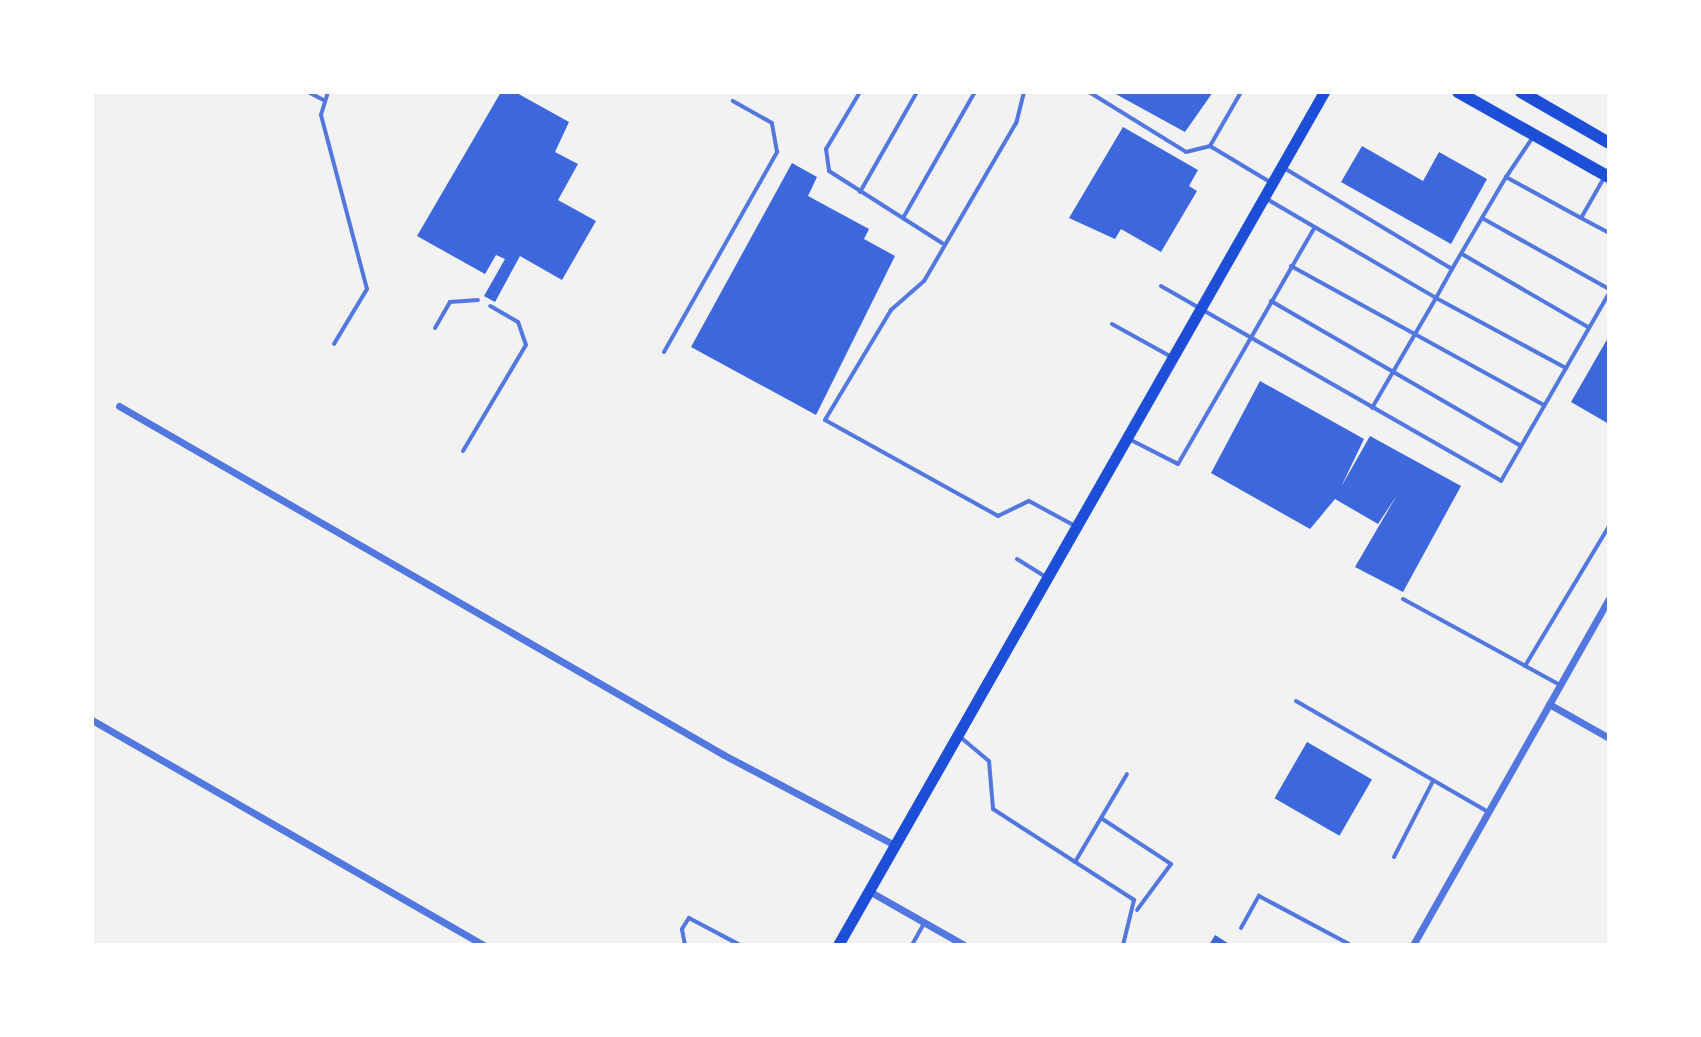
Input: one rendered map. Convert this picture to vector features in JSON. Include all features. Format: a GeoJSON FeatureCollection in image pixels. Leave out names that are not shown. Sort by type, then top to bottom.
{"type":"FeatureCollection","features":[{"type":"Feature","properties":{"kind":"main road"},"geometry":{"type":"LineString","coordinates":[[838,945],[1324,92]]}},
{"type":"Feature","properties":{"kind":"main road"},"geometry":{"type":"LineString","coordinates":[[1458,92],[1608,174]]}},
{"type":"Feature","properties":{"kind":"main road"},"geometry":{"type":"LineString","coordinates":[[1521,92],[1609,143]]}},
{"type":"Feature","properties":{"kind":"street"},"geometry":{"type":"LineString","coordinates":[[119,406],[724,755],[895,845]]}},
{"type":"Feature","properties":{"kind":"street"},"geometry":{"type":"LineString","coordinates":[[1413,945],[1609,599]]}},
{"type":"Feature","properties":{"kind":"street"},"geometry":{"type":"LineString","coordinates":[[1549,704],[1609,738]]}},
{"type":"Feature","properties":{"kind":"street"},"geometry":{"type":"LineString","coordinates":[[92,720],[484,945]]}},
{"type":"Feature","properties":{"kind":"street"},"geometry":{"type":"LineString","coordinates":[[869,891],[964,945]]}},
{"type":"Feature","properties":{"kind":"lane"},"geometry":{"type":"LineString","coordinates":[[308,92],[324,100]]}},
{"type":"Feature","properties":{"kind":"lane"},"geometry":{"type":"LineString","coordinates":[[328,92],[324,100],[367,289],[334,344]]}},
{"type":"Feature","properties":{"kind":"lane"},"geometry":{"type":"LineString","coordinates":[[860,92],[825,160],[834,177],[942,243]]}},
{"type":"Feature","properties":{"kind":"lane"},"geometry":{"type":"LineString","coordinates":[[860,192],[917,92]]}},
{"type":"Feature","properties":{"kind":"lane"},"geometry":{"type":"LineString","coordinates":[[903,218],[975,92]]}},
{"type":"Feature","properties":{"kind":"lane"},"geometry":{"type":"LineString","coordinates":[[1024,92],[1016,123],[942,243],[924,281],[891,310],[825,420],[998,516],[1029,501],[1075,526]]}},
{"type":"Feature","properties":{"kind":"lane"},"geometry":{"type":"LineString","coordinates":[[1089,92],[1186,152],[1210,146],[1272,184]]}},
{"type":"Feature","properties":{"kind":"lane"},"geometry":{"type":"LineString","coordinates":[[1210,146],[1241,92]]}},
{"type":"Feature","properties":{"kind":"lane"},"geometry":{"type":"LineString","coordinates":[[664,352],[777,152],[772,123],[733,101]]}},
{"type":"Feature","properties":{"kind":"lane"},"geometry":{"type":"LineString","coordinates":[[1372,408],[1506,177],[1534,135]]}},
{"type":"Feature","properties":{"kind":"lane"},"geometry":{"type":"LineString","coordinates":[[1282,167],[1452,269]]}},
{"type":"Feature","properties":{"kind":"lane"},"geometry":{"type":"LineString","coordinates":[[1581,218],[1608,174]]}},
{"type":"Feature","properties":{"kind":"lane"},"geometry":{"type":"LineString","coordinates":[[1506,177],[1609,233]]}},
{"type":"Feature","properties":{"kind":"lane"},"geometry":{"type":"LineString","coordinates":[[1264,197],[1436,298],[1566,368]]}},
{"type":"Feature","properties":{"kind":"lane"},"geometry":{"type":"LineString","coordinates":[[1161,286],[1501,481],[1609,291],[1482,218]]}},
{"type":"Feature","properties":{"kind":"lane"},"geometry":{"type":"LineString","coordinates":[[1125,438],[1178,464],[1314,228]]}},
{"type":"Feature","properties":{"kind":"lane"},"geometry":{"type":"LineString","coordinates":[[1462,254],[1588,327]]}},
{"type":"Feature","properties":{"kind":"lane"},"geometry":{"type":"LineString","coordinates":[[1291,266],[1544,405]]}},
{"type":"Feature","properties":{"kind":"lane"},"geometry":{"type":"LineString","coordinates":[[435,328],[450,302],[478,300]]}},
{"type":"Feature","properties":{"kind":"lane"},"geometry":{"type":"LineString","coordinates":[[1271,301],[1521,446]]}},
{"type":"Feature","properties":{"kind":"lane"},"geometry":{"type":"LineString","coordinates":[[463,451],[526,345],[518,322],[490,306]]}},
{"type":"Feature","properties":{"kind":"lane"},"geometry":{"type":"LineString","coordinates":[[1112,324],[1171,357]]}},
{"type":"Feature","properties":{"kind":"lane"},"geometry":{"type":"LineString","coordinates":[[1525,666],[1609,526]]}},
{"type":"Feature","properties":{"kind":"lane"},"geometry":{"type":"LineString","coordinates":[[1017,559],[1047,578]]}},
{"type":"Feature","properties":{"kind":"lane"},"geometry":{"type":"LineString","coordinates":[[1403,599],[1560,685]]}},
{"type":"Feature","properties":{"kind":"lane"},"geometry":{"type":"LineString","coordinates":[[1296,701],[1488,812]]}},
{"type":"Feature","properties":{"kind":"lane"},"geometry":{"type":"LineString","coordinates":[[958,735],[989,761],[993,809],[1129,896],[1137,910]]}},
{"type":"Feature","properties":{"kind":"lane"},"geometry":{"type":"LineString","coordinates":[[1075,862],[1127,774]]}},
{"type":"Feature","properties":{"kind":"lane"},"geometry":{"type":"LineString","coordinates":[[1394,857],[1433,781]]}},
{"type":"Feature","properties":{"kind":"lane"},"geometry":{"type":"LineString","coordinates":[[1101,818],[1171,864],[1137,910],[1123,945]]}},
{"type":"Feature","properties":{"kind":"lane"},"geometry":{"type":"LineString","coordinates":[[1241,928],[1259,896],[1349,945]]}},
{"type":"Feature","properties":{"kind":"lane"},"geometry":{"type":"LineString","coordinates":[[685,945],[682,929],[689,918],[740,945]]}},
{"type":"Feature","properties":{"kind":"lane"},"geometry":{"type":"LineString","coordinates":[[912,945],[924,923]]}},
{"type":"Feature","properties":{"kind":"building"},"geometry":{"type":"Polygon","coordinates":[[[501,92],[515,92],[569,122],[555,152],[578,164],[558,200],[596,221],[562,280],[520,256],[495,302],[484,296],[505,259],[496,255],[485,274],[417,236],[501,92]]]}},
{"type":"Feature","properties":{"kind":"building"},"geometry":{"type":"Polygon","coordinates":[[[1112,92],[1213,92],[1185,132],[1112,92]]]}},
{"type":"Feature","properties":{"kind":"building"},"geometry":{"type":"Polygon","coordinates":[[[1123,127],[1198,170],[1189,186],[1197,191],[1161,252],[1121,229],[1115,239],[1069,218],[1123,127]]]}},
{"type":"Feature","properties":{"kind":"building"},"geometry":{"type":"Polygon","coordinates":[[[1362,146],[1423,181],[1439,152],[1487,179],[1451,244],[1341,182],[1362,146]]]}},
{"type":"Feature","properties":{"kind":"building"},"geometry":{"type":"Polygon","coordinates":[[[792,163],[817,177],[808,196],[869,229],[864,239],[895,256],[816,415],[691,347],[792,163]]]}},
{"type":"Feature","properties":{"kind":"building"},"geometry":{"type":"Polygon","coordinates":[[[1609,336],[1609,424],[1571,402],[1609,336]]]}},
{"type":"Feature","properties":{"kind":"building"},"geometry":{"type":"Polygon","coordinates":[[[1260,381],[1364,439],[1341,487],[1370,436],[1461,486],[1403,592],[1355,567],[1397,495],[1378,524],[1335,499],[1310,529],[1211,473],[1260,381]]]}},
{"type":"Feature","properties":{"kind":"building"},"geometry":{"type":"Polygon","coordinates":[[[1307,742],[1372,779],[1339,836],[1274,798],[1307,742]]]}},
{"type":"Feature","properties":{"kind":"building"},"geometry":{"type":"Polygon","coordinates":[[[1215,935],[1231,945],[1209,945],[1215,935]]]}}]}
